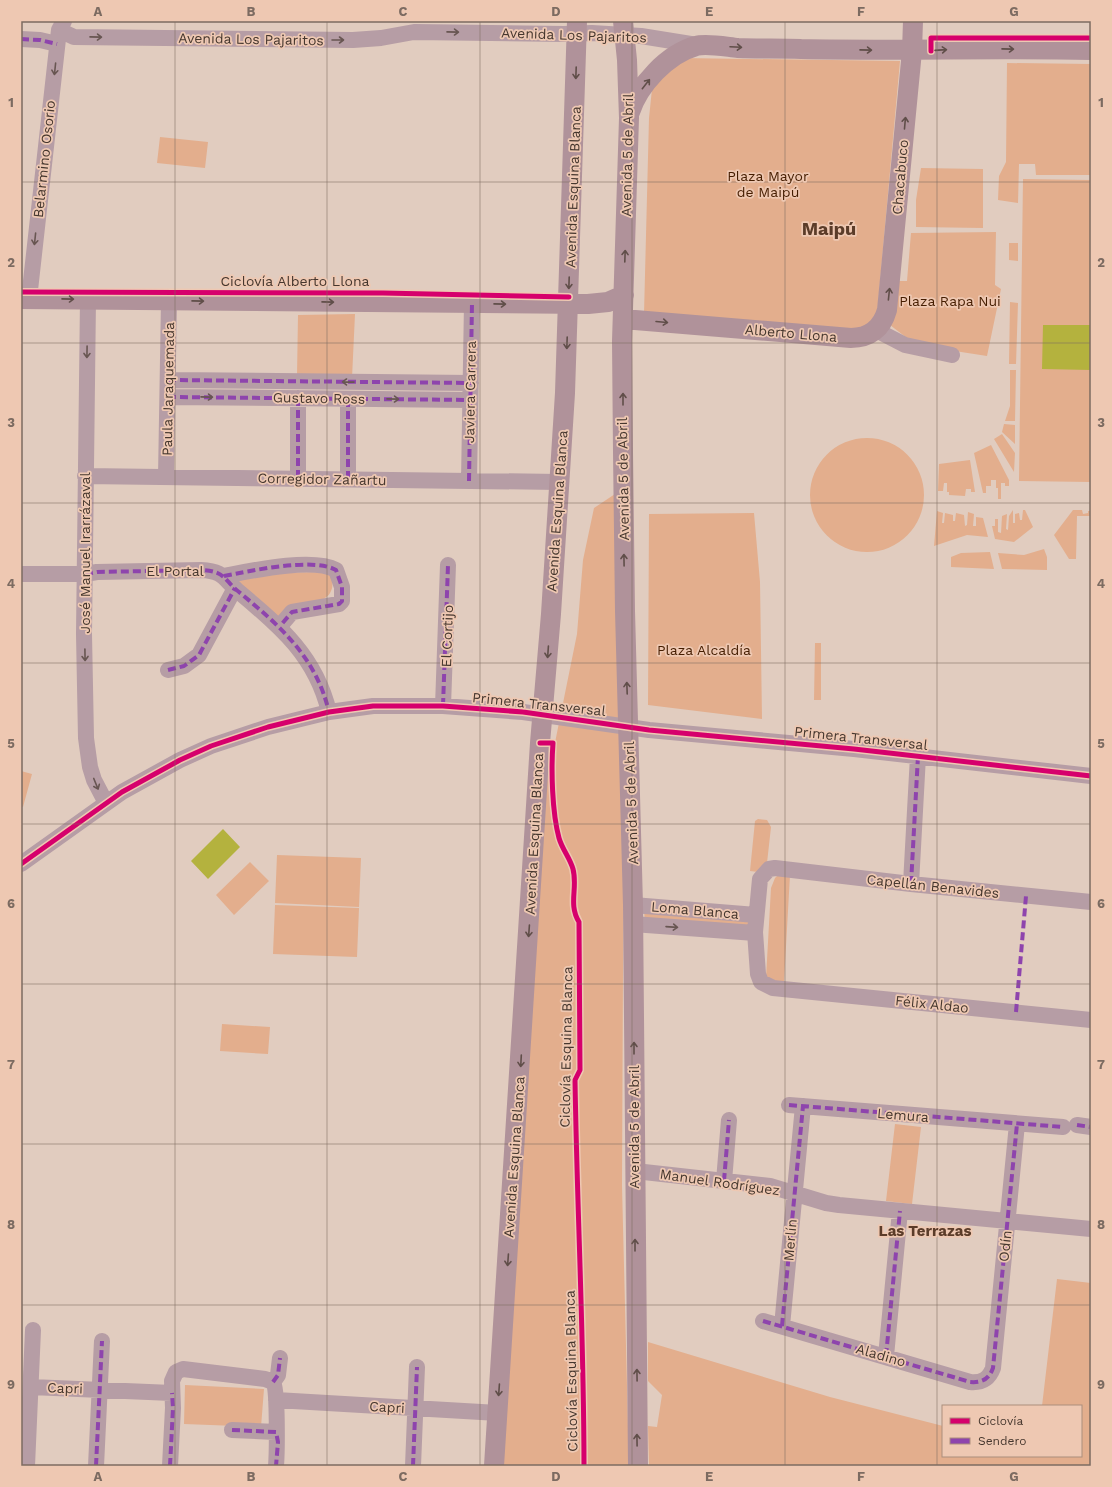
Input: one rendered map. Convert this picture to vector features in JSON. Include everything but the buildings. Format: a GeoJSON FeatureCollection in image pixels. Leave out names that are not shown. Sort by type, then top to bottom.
{"type":"FeatureCollection","features":[{"type":"Feature","properties":{"kind":"main road","name":"Chacabuco"},"geometry":{"type":"LineString","coordinates":[[876,330],[885,318],[887,310],[912,51],[913,21]]}},
{"type":"Feature","properties":{"kind":"main road","name":"Avenida Esquina Blanca"},"geometry":{"type":"LineString","coordinates":[[494,1466],[540,743],[559,482],[568,304],[577,28]]}},
{"type":"Feature","properties":{"kind":"main road","name":"Avenida 5 de Abril"},"geometry":{"type":"LineString","coordinates":[[624,28],[628,118],[623,319],[623,483],[633,915],[638,1466]]}},
{"type":"Feature","properties":{"kind":"main road","name":"Avenida Los Pajaritos"},"geometry":{"type":"LineString","coordinates":[[697,45],[912,51],[976,49],[1091,50]]}},
{"type":"Feature","properties":{"kind":"main road"},"geometry":{"type":"LineString","coordinates":[[628,118],[639,93],[655,73],[675,57],[697,45]]}},
{"type":"Feature","properties":{"kind":"main road"},"geometry":{"type":"LineString","coordinates":[[25,299],[568,304],[603,303],[616,300],[624,295]]}},
{"type":"Feature","properties":{"kind":"main road","name":"Alberto Llona"},"geometry":{"type":"LineString","coordinates":[[623,319],[851,338],[865,336],[876,330]]}},
{"type":"Feature","properties":{"kind":"street","name":"Avenida Los Pajaritos"},"geometry":{"type":"LineString","coordinates":[[21,39],[40,40],[60,32],[74,36],[353,40],[381,38],[414,32],[577,28],[592,33],[624,28],[697,45]]}},
{"type":"Feature","properties":{"kind":"street","name":"Belarmino Osorio"},"geometry":{"type":"LineString","coordinates":[[25,299],[60,32]]}},
{"type":"Feature","properties":{"kind":"street","name":"José Manuel Irarrázaval"},"geometry":{"type":"LineString","coordinates":[[88,299],[85,476],[86,738],[90,767],[94,780],[106,803]]}},
{"type":"Feature","properties":{"kind":"street","name":"Paula Jaraquemada"},"geometry":{"type":"LineString","coordinates":[[166,477],[169,300]]}},
{"type":"Feature","properties":{"kind":"street","name":"Javiera Carrera"},"geometry":{"type":"LineString","coordinates":[[469,481],[472,304]]}},
{"type":"Feature","properties":{"kind":"street"},"geometry":{"type":"LineString","coordinates":[[876,330],[905,345],[952,355]]}},
{"type":"Feature","properties":{"kind":"street","name":"Gustavo Ross"},"geometry":{"type":"LineString","coordinates":[[168,380],[470,383]]}},
{"type":"Feature","properties":{"kind":"street","name":"Gustavo Ross"},"geometry":{"type":"LineString","coordinates":[[168,397],[470,400]]}},
{"type":"Feature","properties":{"kind":"street"},"geometry":{"type":"LineString","coordinates":[[298,398],[298,479]]}},
{"type":"Feature","properties":{"kind":"street"},"geometry":{"type":"LineString","coordinates":[[348,399],[348,479]]}},
{"type":"Feature","properties":{"kind":"street","name":"Corregidor Zañartu"},"geometry":{"type":"LineString","coordinates":[[85,476],[559,482]]}},
{"type":"Feature","properties":{"kind":"street","name":"El Cortijo"},"geometry":{"type":"LineString","coordinates":[[443,706],[448,565]]}},
{"type":"Feature","properties":{"kind":"street"},"geometry":{"type":"LineString","coordinates":[[224,576],[269,567],[328,566],[336,570],[342,587],[342,601],[339,604],[292,612],[280,626]]}},
{"type":"Feature","properties":{"kind":"street","name":"El Portal"},"geometry":{"type":"LineString","coordinates":[[21,574],[85,574],[97,572],[201,570],[217,572],[224,576],[235,588],[280,626],[315,671],[326,697],[329,712]]}},
{"type":"Feature","properties":{"kind":"street"},"geometry":{"type":"LineString","coordinates":[[168,670],[184,666],[199,656],[235,588]]}},
{"type":"Feature","properties":{"kind":"street","name":"Primera Transversal"},"geometry":{"type":"LineString","coordinates":[[21,864],[106,803],[168,766],[211,746],[268,727],[329,712],[373,706],[443,706],[543,714],[628,727],[918,756],[1091,776]]}},
{"type":"Feature","properties":{"kind":"street"},"geometry":{"type":"LineString","coordinates":[[911,884],[918,756]]}},
{"type":"Feature","properties":{"kind":"street","name":"Capellán Benavides"},"geometry":{"type":"LineString","coordinates":[[756,915],[760,879],[769,869],[775,868],[911,884],[1091,902]]}},
{"type":"Feature","properties":{"kind":"street","name":"Loma Blanca"},"geometry":{"type":"LineString","coordinates":[[633,915],[756,915]]}},
{"type":"Feature","properties":{"kind":"street","name":"Loma Blanca"},"geometry":{"type":"LineString","coordinates":[[633,915],[755,933]]}},
{"type":"Feature","properties":{"kind":"street"},"geometry":{"type":"LineString","coordinates":[[755,933],[756,915]]}},
{"type":"Feature","properties":{"kind":"street","name":"Félix Aldao"},"geometry":{"type":"LineString","coordinates":[[755,933],[758,974],[761,982],[773,988],[1091,1020]]}},
{"type":"Feature","properties":{"kind":"street","name":"Lemura"},"geometry":{"type":"LineString","coordinates":[[796,1106],[1017,1124],[1077,1127]]}},
{"type":"Feature","properties":{"kind":"street","name":"Merlín"},"geometry":{"type":"LineString","coordinates":[[782,1326],[795,1194],[796,1106]]}},
{"type":"Feature","properties":{"kind":"street"},"geometry":{"type":"LineString","coordinates":[[724,1181],[729,1120]]}},
{"type":"Feature","properties":{"kind":"street","name":"Odín"},"geometry":{"type":"LineString","coordinates":[[993,1368],[1017,1124]]}},
{"type":"Feature","properties":{"kind":"street","name":"Manuel Rodríguez"},"geometry":{"type":"LineString","coordinates":[[635,1171],[770,1186],[826,1203],[1091,1229]]}},
{"type":"Feature","properties":{"kind":"street"},"geometry":{"type":"LineString","coordinates":[[886,1356],[900,1211]]}},
{"type":"Feature","properties":{"kind":"street","name":"Aladino"},"geometry":{"type":"LineString","coordinates":[[763,1321],[976,1382],[985,1380],[993,1368]]}},
{"type":"Feature","properties":{"kind":"street"},"geometry":{"type":"LineString","coordinates":[[27,1466],[25,1411],[31,1387],[33,1330]]}},
{"type":"Feature","properties":{"kind":"street"},"geometry":{"type":"LineString","coordinates":[[96,1466],[102,1341]]}},
{"type":"Feature","properties":{"kind":"street"},"geometry":{"type":"LineString","coordinates":[[273,1382],[278,1375],[280,1358]]}},
{"type":"Feature","properties":{"kind":"street"},"geometry":{"type":"LineString","coordinates":[[413,1466],[418,1367]]}},
{"type":"Feature","properties":{"kind":"street"},"geometry":{"type":"LineString","coordinates":[[170,1466],[173,1408],[172,1377],[179,1370],[266,1379],[273,1382],[276,1387],[276,1432],[278,1442],[276,1466]]}},
{"type":"Feature","properties":{"kind":"street","name":"Capri"},"geometry":{"type":"LineString","coordinates":[[31,1387],[172,1393]]}},
{"type":"Feature","properties":{"kind":"street","name":"Capri"},"geometry":{"type":"LineString","coordinates":[[276,1400],[498,1413]]}},
{"type":"Feature","properties":{"kind":"street"},"geometry":{"type":"LineString","coordinates":[[232,1430],[276,1432]]}},
{"type":"Feature","properties":{"kind":"green space","name":"Plaza Mayor de Maipú"},"geometry":{"type":"Polygon","coordinates":[[[681,58],[900,61],[877,315],[874,320],[859,329],[644,314],[649,118],[652,89],[681,58]]]}},
{"type":"Feature","properties":{"kind":"green space"},"geometry":{"type":"Polygon","coordinates":[[[1007,63],[1091,64],[1091,175],[1036,175],[1035,164],[1019,164],[1018,203],[998,200],[999,176],[1006,162],[1007,63]]]}},
{"type":"Feature","properties":{"kind":"green space"},"geometry":{"type":"Polygon","coordinates":[[[160,137],[208,142],[205,168],[157,163],[160,137]]]}},
{"type":"Feature","properties":{"kind":"green space"},"geometry":{"type":"Polygon","coordinates":[[[921,168],[983,169],[983,228],[916,227],[916,200],[921,168]]]}},
{"type":"Feature","properties":{"kind":"green space"},"geometry":{"type":"Polygon","coordinates":[[[1023,179],[1091,180],[1091,482],[1019,481],[1023,179]]]}},
{"type":"Feature","properties":{"kind":"green space","name":"Plaza Rapa Nui"},"geometry":{"type":"Polygon","coordinates":[[[996,232],[995,285],[1001,289],[987,356],[916,345],[890,325],[895,281],[907,281],[911,233],[996,232]]]}},
{"type":"Feature","properties":{"kind":"green space"},"geometry":{"type":"Polygon","coordinates":[[[1009,243],[1018,243],[1018,261],[1009,260],[1009,243]]]}},
{"type":"Feature","properties":{"kind":"green space"},"geometry":{"type":"Polygon","coordinates":[[[1010,302],[1018,303],[1016,364],[1009,364],[1010,302]]]}},
{"type":"Feature","properties":{"kind":"green space"},"geometry":{"type":"Polygon","coordinates":[[[355,314],[352,378],[297,376],[298,315],[355,314]]]}},
{"type":"Feature","properties":{"kind":"green space"},"geometry":{"type":"Polygon","coordinates":[[[1010,370],[1016,370],[1015,421],[1005,421],[1010,406],[1010,370]]]}},
{"type":"Feature","properties":{"kind":"green space"},"geometry":{"type":"Polygon","coordinates":[[[1004,424],[1015,425],[1015,444],[1002,432],[1004,424]]]}},
{"type":"Feature","properties":{"kind":"green space"},"geometry":{"type":"Polygon","coordinates":[[[1002,434],[1015,453],[1014,472],[994,439],[1002,434]]]}},
{"type":"Feature","properties":{"kind":"green space"},"geometry":{"type":"Polygon","coordinates":[[[867,438],[889,442],[899,447],[915,463],[920,473],[924,495],[920,517],[915,527],[899,543],[889,548],[867,552],[845,548],[835,543],[819,527],[814,517],[810,495],[814,473],[819,463],[835,447],[845,442],[867,438]]]}},
{"type":"Feature","properties":{"kind":"green space"},"geometry":{"type":"Polygon","coordinates":[[[991,445],[1009,480],[1009,486],[1005,486],[1005,483],[1001,483],[1001,499],[998,499],[996,480],[991,480],[991,486],[986,486],[986,493],[983,493],[974,453],[991,445]]]}},
{"type":"Feature","properties":{"kind":"green space"},"geometry":{"type":"Polygon","coordinates":[[[970,460],[975,492],[971,492],[971,489],[966,489],[965,496],[949,495],[949,492],[947,492],[947,483],[944,483],[943,491],[938,491],[939,464],[970,460]]]}},
{"type":"Feature","properties":{"kind":"green space"},"geometry":{"type":"Polygon","coordinates":[[[615,494],[624,755],[622,1186],[629,1466],[501,1466],[546,787],[577,634],[583,560],[594,508],[615,494]]]}},
{"type":"Feature","properties":{"kind":"green space"},"geometry":{"type":"Polygon","coordinates":[[[1013,510],[1013,523],[1015,523],[1015,514],[1019,513],[1020,520],[1022,520],[1023,510],[1025,510],[1033,527],[1014,542],[995,539],[992,526],[995,526],[995,519],[998,519],[998,532],[1001,533],[1002,516],[1007,514],[1006,529],[1008,530],[1009,516],[1013,510]]]}},
{"type":"Feature","properties":{"kind":"green space"},"geometry":{"type":"Polygon","coordinates":[[[1073,510],[1082,510],[1083,514],[1091,511],[1091,516],[1077,516],[1076,559],[1069,559],[1054,535],[1073,510]]]}},
{"type":"Feature","properties":{"kind":"green space"},"geometry":{"type":"Polygon","coordinates":[[[937,511],[943,513],[942,523],[944,523],[945,513],[953,515],[953,521],[955,521],[956,513],[964,515],[965,526],[967,525],[968,512],[974,514],[973,526],[976,526],[976,517],[983,518],[988,537],[967,535],[934,546],[937,511]]]}},
{"type":"Feature","properties":{"kind":"green space","name":"Plaza Alcaldía"},"geometry":{"type":"Polygon","coordinates":[[[754,513],[760,582],[762,719],[648,705],[649,514],[754,513]]]}},
{"type":"Feature","properties":{"kind":"green space"},"geometry":{"type":"Polygon","coordinates":[[[1044,549],[1047,557],[1047,570],[1002,569],[998,553],[1024,555],[1044,549]]]}},
{"type":"Feature","properties":{"kind":"green space"},"geometry":{"type":"Polygon","coordinates":[[[990,552],[994,569],[951,567],[951,557],[961,553],[990,552]]]}},
{"type":"Feature","properties":{"kind":"green space"},"geometry":{"type":"Polygon","coordinates":[[[320,572],[331,575],[332,588],[327,597],[321,601],[275,619],[233,582],[270,573],[320,572]]]}},
{"type":"Feature","properties":{"kind":"green space"},"geometry":{"type":"Polygon","coordinates":[[[815,643],[821,643],[821,700],[814,700],[815,643]]]}},
{"type":"Feature","properties":{"kind":"green space"},"geometry":{"type":"Polygon","coordinates":[[[21,771],[32,774],[23,807],[21,806],[21,771]]]}},
{"type":"Feature","properties":{"kind":"green space"},"geometry":{"type":"Polygon","coordinates":[[[758,819],[767,820],[771,827],[767,863],[758,872],[750,871],[755,821],[758,819]]]}},
{"type":"Feature","properties":{"kind":"green space"},"geometry":{"type":"Polygon","coordinates":[[[277,855],[361,858],[359,907],[275,903],[277,855]]]}},
{"type":"Feature","properties":{"kind":"green space"},"geometry":{"type":"Polygon","coordinates":[[[250,862],[269,881],[234,915],[216,895],[250,862]]]}},
{"type":"Feature","properties":{"kind":"green space"},"geometry":{"type":"Polygon","coordinates":[[[779,874],[790,875],[784,982],[770,982],[766,978],[771,888],[775,878],[779,874]]]}},
{"type":"Feature","properties":{"kind":"green space"},"geometry":{"type":"Polygon","coordinates":[[[275,905],[359,908],[357,957],[273,954],[275,905]]]}},
{"type":"Feature","properties":{"kind":"green space"},"geometry":{"type":"Polygon","coordinates":[[[644,911],[751,920],[750,928],[645,921],[644,911]]]}},
{"type":"Feature","properties":{"kind":"green space"},"geometry":{"type":"Polygon","coordinates":[[[222,1024],[270,1027],[268,1054],[220,1051],[222,1024]]]}},
{"type":"Feature","properties":{"kind":"green space"},"geometry":{"type":"Polygon","coordinates":[[[895,1124],[921,1127],[912,1204],[886,1201],[895,1124]]]}},
{"type":"Feature","properties":{"kind":"green space"},"geometry":{"type":"Polygon","coordinates":[[[1057,1279],[1091,1283],[1091,1466],[649,1466],[648,1426],[657,1427],[662,1395],[648,1381],[648,1342],[830,1397],[942,1426],[942,1457],[1082,1457],[1082,1405],[1042,1405],[1057,1279]]]}},
{"type":"Feature","properties":{"kind":"green space"},"geometry":{"type":"Polygon","coordinates":[[[185,1385],[264,1389],[261,1427],[184,1424],[185,1385]]]}},
{"type":"Feature","properties":{"kind":"shaded area"},"geometry":{"type":"Polygon","coordinates":[[[1043,325],[1091,325],[1091,370],[1042,369],[1043,325]]]}},
{"type":"Feature","properties":{"kind":"shaded area"},"geometry":{"type":"Polygon","coordinates":[[[223,829],[240,847],[208,879],[191,861],[223,829]]]}},
{"type":"Feature","properties":{"kind":"marked path"},"geometry":{"type":"LineString","coordinates":[[21,39],[40,40],[57,44]]}},
{"type":"Feature","properties":{"kind":"marked path"},"geometry":{"type":"LineString","coordinates":[[469,481],[472,303]]}},
{"type":"Feature","properties":{"kind":"marked path"},"geometry":{"type":"LineString","coordinates":[[168,380],[471,383]]}},
{"type":"Feature","properties":{"kind":"marked path"},"geometry":{"type":"LineString","coordinates":[[168,397],[470,400]]}},
{"type":"Feature","properties":{"kind":"marked path"},"geometry":{"type":"LineString","coordinates":[[298,398],[298,479]]}},
{"type":"Feature","properties":{"kind":"marked path"},"geometry":{"type":"LineString","coordinates":[[348,399],[348,479]]}},
{"type":"Feature","properties":{"kind":"marked path"},"geometry":{"type":"LineString","coordinates":[[224,576],[265,568],[297,565],[326,566],[336,570],[342,587],[342,601],[339,604],[292,612],[280,626]]}},
{"type":"Feature","properties":{"kind":"marked path"},"geometry":{"type":"LineString","coordinates":[[443,706],[448,565]]}},
{"type":"Feature","properties":{"kind":"marked path"},"geometry":{"type":"LineString","coordinates":[[85,574],[97,572],[201,570],[215,572],[223,576],[283,631],[295,644],[315,675],[323,692],[329,712]]}},
{"type":"Feature","properties":{"kind":"marked path"},"geometry":{"type":"LineString","coordinates":[[168,670],[184,666],[199,655],[235,588]]}},
{"type":"Feature","properties":{"kind":"marked path"},"geometry":{"type":"LineString","coordinates":[[911,884],[918,756]]}},
{"type":"Feature","properties":{"kind":"marked path"},"geometry":{"type":"LineString","coordinates":[[1016,1012],[1026,896]]}},
{"type":"Feature","properties":{"kind":"marked path"},"geometry":{"type":"LineString","coordinates":[[789,1105],[1063,1127]]}},
{"type":"Feature","properties":{"kind":"marked path"},"geometry":{"type":"LineString","coordinates":[[782,1326],[803,1106]]}},
{"type":"Feature","properties":{"kind":"marked path"},"geometry":{"type":"LineString","coordinates":[[724,1181],[729,1120]]}},
{"type":"Feature","properties":{"kind":"marked path"},"geometry":{"type":"LineString","coordinates":[[763,1321],[970,1382],[978,1382],[987,1378],[993,1368],[1017,1124]]}},
{"type":"Feature","properties":{"kind":"marked path"},"geometry":{"type":"LineString","coordinates":[[1077,1125],[1091,1127]]}},
{"type":"Feature","properties":{"kind":"marked path"},"geometry":{"type":"LineString","coordinates":[[886,1356],[900,1211]]}},
{"type":"Feature","properties":{"kind":"marked path"},"geometry":{"type":"LineString","coordinates":[[96,1466],[102,1341]]}},
{"type":"Feature","properties":{"kind":"marked path"},"geometry":{"type":"LineString","coordinates":[[273,1382],[278,1375],[280,1358]]}},
{"type":"Feature","properties":{"kind":"marked path"},"geometry":{"type":"LineString","coordinates":[[413,1466],[417,1367]]}},
{"type":"Feature","properties":{"kind":"marked path"},"geometry":{"type":"LineString","coordinates":[[170,1466],[173,1408],[172,1393]]}},
{"type":"Feature","properties":{"kind":"marked path"},"geometry":{"type":"LineString","coordinates":[[232,1430],[276,1432],[278,1442],[276,1466]]}},
{"type":"Feature","properties":{"kind":"cycle path"},"geometry":{"type":"LineString","coordinates":[[931,51],[931,38],[1091,38]]}},
{"type":"Feature","properties":{"kind":"cycle path","name":"Ciclovía Alberto Llona"},"geometry":{"type":"LineString","coordinates":[[21,292],[383,293],[569,297]]}},
{"type":"Feature","properties":{"kind":"cycle path"},"geometry":{"type":"LineString","coordinates":[[21,864],[122,792],[180,760],[211,746],[268,727],[329,712],[373,706],[443,706],[523,712],[649,730],[854,749],[1091,776]]}},
{"type":"Feature","properties":{"kind":"cycle path","name":"Ciclovía Esquina Blanca"},"geometry":{"type":"LineString","coordinates":[[540,743],[553,743],[553,804],[560,842],[573,869],[574,909],[579,922],[580,1070],[575,1080],[583,1369],[584,1466]]}},
{"type":"Feature","properties":{"kind":"district","name":"Maipú"},"geometry":{"type":"Point","coordinates":[829,228]}},
{"type":"Feature","properties":{"kind":"district","name":"Las Terrazas"},"geometry":{"type":"Point","coordinates":[925,1231]}}]}
